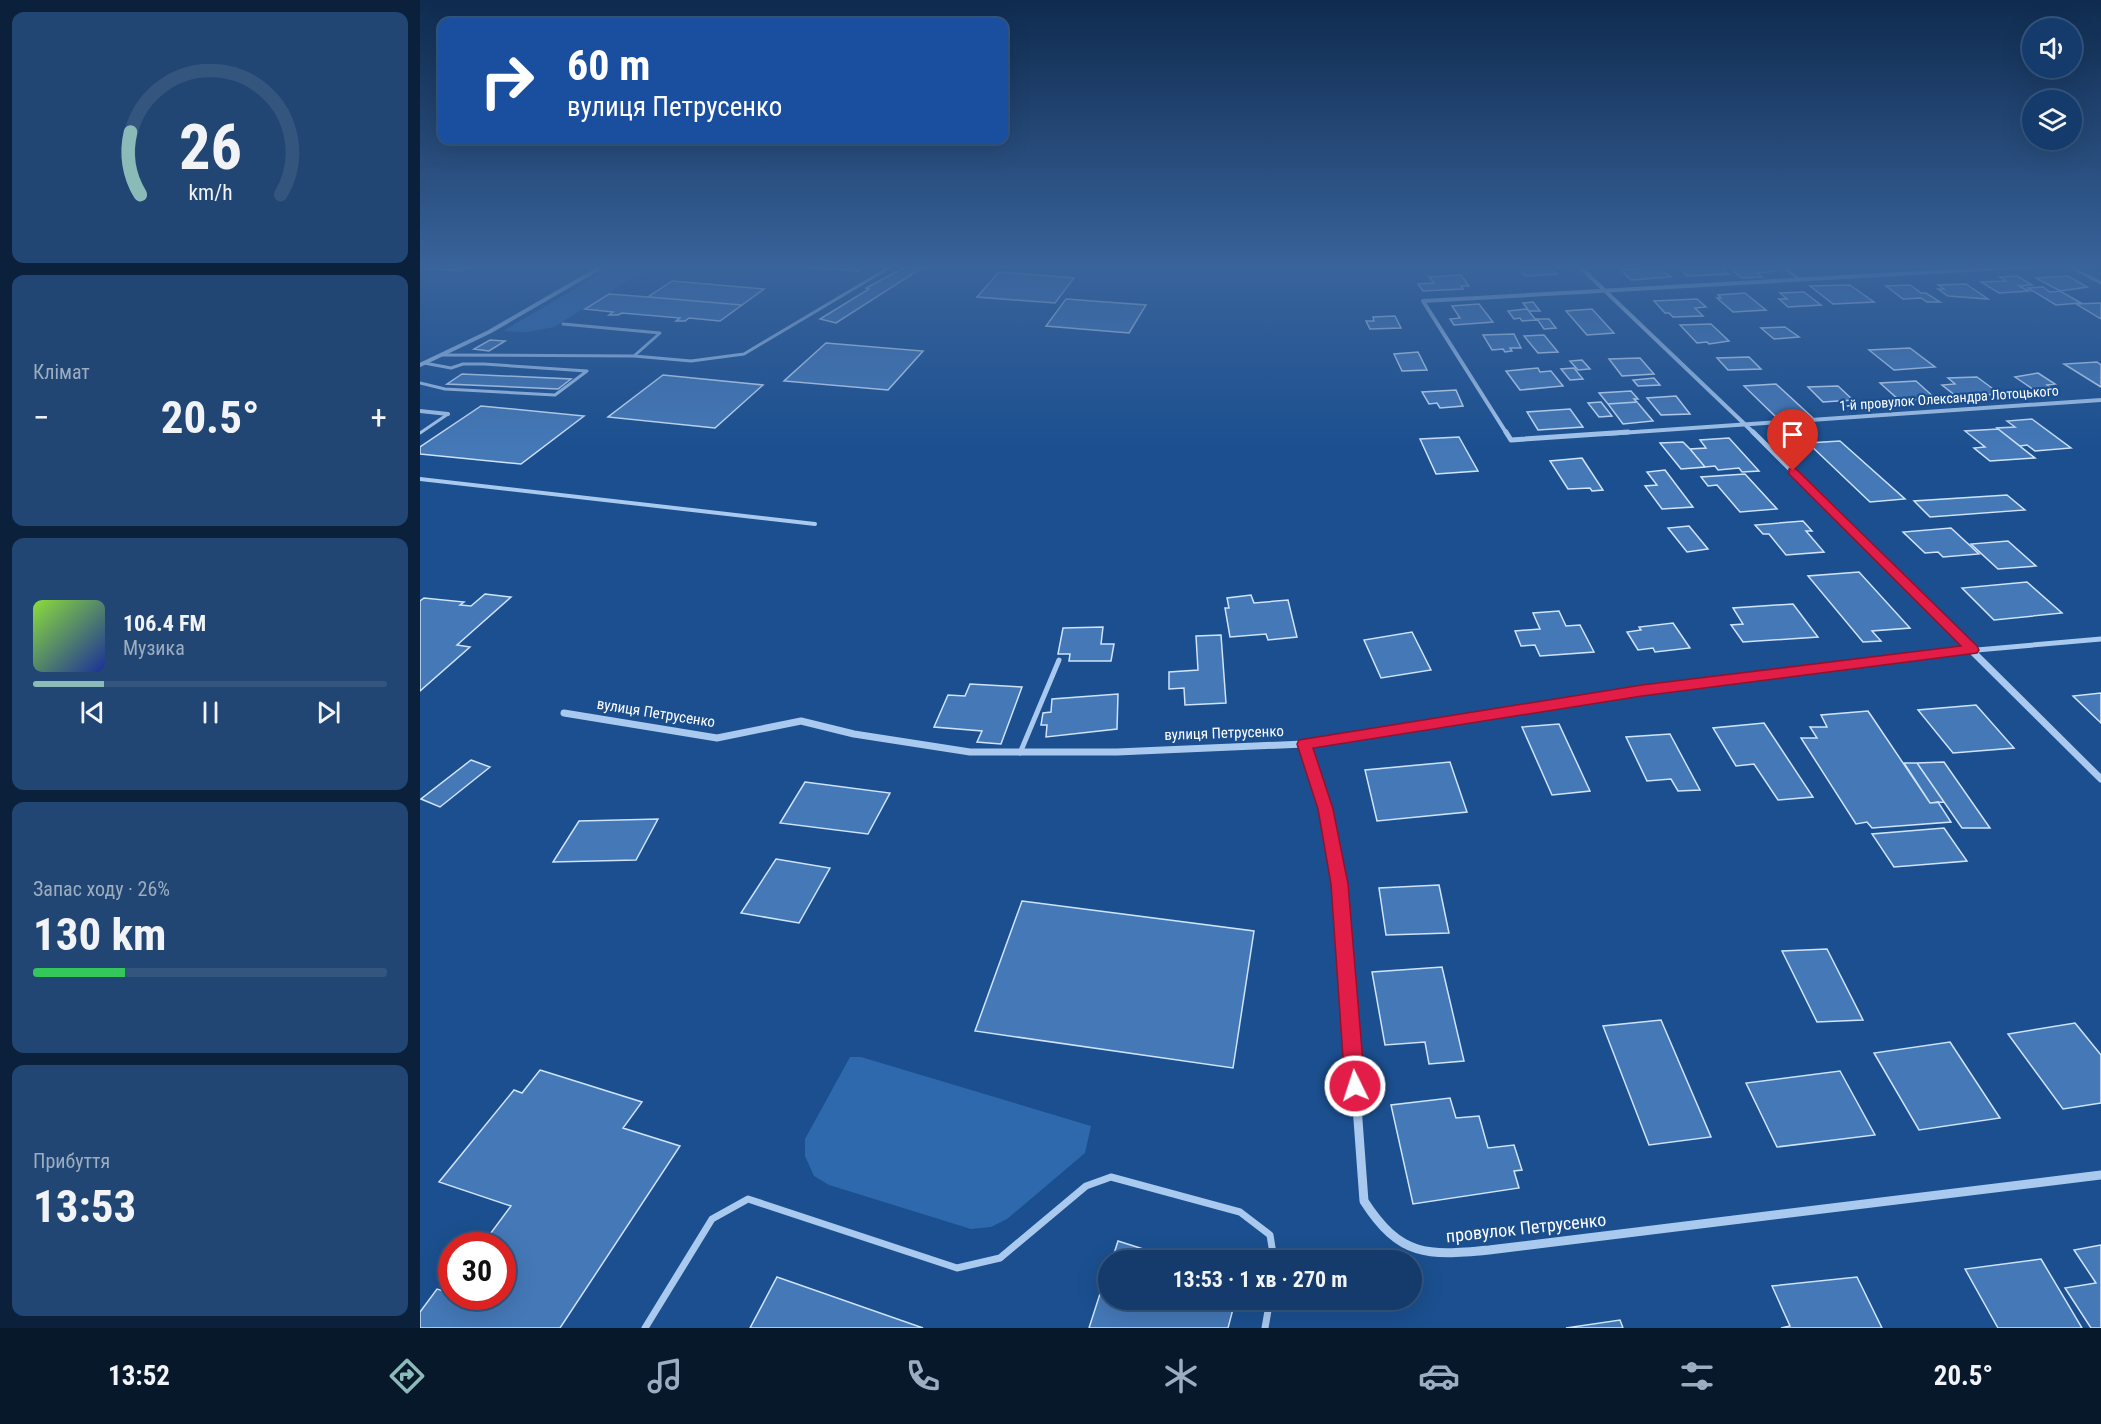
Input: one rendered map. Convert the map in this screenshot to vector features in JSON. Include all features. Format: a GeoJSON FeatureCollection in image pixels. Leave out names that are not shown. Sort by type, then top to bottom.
{"type":"FeatureCollection","features":[{"type":"Feature","properties":{"kind":"street"},"geometry":{"type":"LineString","coordinates":[[422,364],[496,328]]}},
{"type":"Feature","properties":{"kind":"street","name":"1-й провулок Олександра Лотоцького"},"geometry":{"type":"LineString","coordinates":[[1440,328],[1511,440],[2101,400]]}},
{"type":"Feature","properties":{"kind":"street"},"geometry":{"type":"LineString","coordinates":[[1643,328],[1744,423],[2101,779]]}},
{"type":"Feature","properties":{"kind":"street"},"geometry":{"type":"LineString","coordinates":[[420,411],[448,414]]}},
{"type":"Feature","properties":{"kind":"street","name":"вулиця Петрусенко"},"geometry":{"type":"LineString","coordinates":[[564,713],[717,738],[801,721],[854,734],[970,752],[1117,752],[1304,744],[1642,691],[1972,650],[2101,639]]}},
{"type":"Feature","properties":{"kind":"street","name":"провулок Петрусенко"},"geometry":{"type":"LineString","coordinates":[[1304,744],[1326,809],[1340,884],[1364,1201],[1376,1222],[1412,1250],[1444,1255],[2101,1175]]}},
{"type":"Feature","properties":{"kind":"lane"},"geometry":{"type":"LineString","coordinates":[[606,328],[660,333],[634,356]]}},
{"type":"Feature","properties":{"kind":"lane"},"geometry":{"type":"LineString","coordinates":[[442,355],[634,356],[691,361],[744,354],[788,328]]}},
{"type":"Feature","properties":{"kind":"lane"},"geometry":{"type":"LineString","coordinates":[[420,383],[445,389],[555,395],[587,371],[484,364],[463,364],[451,368],[422,364]]}},
{"type":"Feature","properties":{"kind":"lane"},"geometry":{"type":"LineString","coordinates":[[420,433],[448,414]]}},
{"type":"Feature","properties":{"kind":"lane"},"geometry":{"type":"LineString","coordinates":[[420,479],[815,524]]}},
{"type":"Feature","properties":{"kind":"lane"},"geometry":{"type":"LineString","coordinates":[[1020,753],[1059,660]]}},
{"type":"Feature","properties":{"kind":"lane"},"geometry":{"type":"LineString","coordinates":[[645,1328],[712,1219],[748,1200],[957,1268],[1000,1258],[1086,1186],[1111,1178],[1240,1212],[1270,1235],[1272,1250]]}},
{"type":"Feature","properties":{"kind":"lane"},"geometry":{"type":"LineString","coordinates":[[1265,1328],[1268,1310]]}},
{"type":"Feature","properties":{"kind":"shaded area"},"geometry":{"type":"Polygon","coordinates":[[[508,328],[549,328],[527,332],[503,331],[508,328]]]}},
{"type":"Feature","properties":{"kind":"shaded area"},"geometry":{"type":"Polygon","coordinates":[[[850,1057],[861,1057],[1091,1126],[1085,1153],[1007,1219],[991,1227],[971,1229],[829,1185],[814,1176],[805,1156],[805,1139],[850,1057]]]}},
{"type":"Feature","properties":{"kind":"building"},"geometry":{"type":"Polygon","coordinates":[[[1069,328],[1132,328],[1129,333],[1069,328]]]}},
{"type":"Feature","properties":{"kind":"building"},"geometry":{"type":"Polygon","coordinates":[[[1581,328],[1609,328],[1614,333],[1587,335],[1581,328]]]}},
{"type":"Feature","properties":{"kind":"building"},"geometry":{"type":"Polygon","coordinates":[[[1683,328],[1715,328],[1729,341],[1709,344],[1707,342],[1697,343],[1683,328]]]}},
{"type":"Feature","properties":{"kind":"building"},"geometry":{"type":"Polygon","coordinates":[[[1761,328],[1786,328],[1799,337],[1774,339],[1761,328]]]}},
{"type":"Feature","properties":{"kind":"building"},"geometry":{"type":"Polygon","coordinates":[[[1514,334],[1521,348],[1510,348],[1512,351],[1505,352],[1503,349],[1492,350],[1483,335],[1514,334]]]}},
{"type":"Feature","properties":{"kind":"building"},"geometry":{"type":"Polygon","coordinates":[[[1544,335],[1558,352],[1538,353],[1524,336],[1544,335]]]}},
{"type":"Feature","properties":{"kind":"building"},"geometry":{"type":"Polygon","coordinates":[[[490,340],[505,341],[489,351],[474,349],[490,340]]]}},
{"type":"Feature","properties":{"kind":"building"},"geometry":{"type":"Polygon","coordinates":[[[826,343],[923,351],[888,390],[784,381],[826,343]]]}},
{"type":"Feature","properties":{"kind":"building"},"geometry":{"type":"Polygon","coordinates":[[[1910,348],[1935,367],[1894,370],[1869,350],[1910,348]]]}},
{"type":"Feature","properties":{"kind":"building"},"geometry":{"type":"Polygon","coordinates":[[[1418,352],[1427,370],[1402,371],[1394,354],[1418,352]]]}},
{"type":"Feature","properties":{"kind":"building"},"geometry":{"type":"Polygon","coordinates":[[[1749,357],[1761,369],[1728,370],[1717,358],[1749,357]]]}},
{"type":"Feature","properties":{"kind":"building"},"geometry":{"type":"Polygon","coordinates":[[[1640,358],[1654,374],[1622,376],[1609,359],[1640,358]]]}},
{"type":"Feature","properties":{"kind":"building"},"geometry":{"type":"Polygon","coordinates":[[[1582,360],[1590,369],[1578,370],[1570,361],[1582,360]]]}},
{"type":"Feature","properties":{"kind":"building"},"geometry":{"type":"Polygon","coordinates":[[[2097,362],[2101,365],[2101,387],[2064,364],[2097,362]]]}},
{"type":"Feature","properties":{"kind":"building"},"geometry":{"type":"Polygon","coordinates":[[[1538,368],[1540,372],[1551,371],[1563,386],[1520,390],[1506,371],[1538,368]]]}},
{"type":"Feature","properties":{"kind":"building"},"geometry":{"type":"Polygon","coordinates":[[[1574,368],[1583,379],[1570,380],[1561,369],[1574,368]]]}},
{"type":"Feature","properties":{"kind":"building"},"geometry":{"type":"Polygon","coordinates":[[[2038,373],[2055,384],[2047,385],[2055,391],[2037,392],[2015,377],[2038,373]]]}},
{"type":"Feature","properties":{"kind":"building"},"geometry":{"type":"Polygon","coordinates":[[[462,374],[571,379],[558,389],[447,384],[462,374]]]}},
{"type":"Feature","properties":{"kind":"building"},"geometry":{"type":"Polygon","coordinates":[[[663,375],[763,385],[715,428],[608,417],[663,375]]]}},
{"type":"Feature","properties":{"kind":"building"},"geometry":{"type":"Polygon","coordinates":[[[1977,377],[2000,394],[1956,396],[1942,385],[1955,384],[1948,378],[1977,377]]]}},
{"type":"Feature","properties":{"kind":"building"},"geometry":{"type":"Polygon","coordinates":[[[1654,378],[1660,385],[1638,386],[1633,380],[1654,378]]]}},
{"type":"Feature","properties":{"kind":"building"},"geometry":{"type":"Polygon","coordinates":[[[1916,381],[1936,399],[1899,400],[1880,383],[1916,381]]]}},
{"type":"Feature","properties":{"kind":"building"},"geometry":{"type":"Polygon","coordinates":[[[1776,384],[1812,417],[1778,419],[1744,386],[1776,384]]]}},
{"type":"Feature","properties":{"kind":"building"},"geometry":{"type":"Polygon","coordinates":[[[1838,386],[1853,400],[1823,402],[1808,387],[1838,386]]]}},
{"type":"Feature","properties":{"kind":"building"},"geometry":{"type":"Polygon","coordinates":[[[1456,390],[1463,406],[1440,408],[1437,403],[1429,404],[1422,392],[1456,390]]]}},
{"type":"Feature","properties":{"kind":"building"},"geometry":{"type":"Polygon","coordinates":[[[1631,391],[1638,399],[1634,399],[1637,402],[1608,404],[1599,393],[1631,391]]]}},
{"type":"Feature","properties":{"kind":"building"},"geometry":{"type":"Polygon","coordinates":[[[1676,396],[1690,414],[1661,415],[1647,398],[1676,396]]]}},
{"type":"Feature","properties":{"kind":"building"},"geometry":{"type":"Polygon","coordinates":[[[1601,402],[1612,416],[1599,417],[1588,403],[1601,402]]]}},
{"type":"Feature","properties":{"kind":"building"},"geometry":{"type":"Polygon","coordinates":[[[1637,402],[1653,421],[1623,424],[1608,404],[1637,402]]]}},
{"type":"Feature","properties":{"kind":"building"},"geometry":{"type":"Polygon","coordinates":[[[481,406],[584,416],[521,464],[420,454],[420,447],[481,406]]]}},
{"type":"Feature","properties":{"kind":"building"},"geometry":{"type":"Polygon","coordinates":[[[1570,409],[1583,427],[1538,430],[1527,412],[1570,409]]]}},
{"type":"Feature","properties":{"kind":"building"},"geometry":{"type":"Polygon","coordinates":[[[2032,419],[2071,448],[2035,451],[2027,445],[2020,446],[1997,428],[2015,427],[2007,421],[2032,419]]]}},
{"type":"Feature","properties":{"kind":"building"},"geometry":{"type":"Polygon","coordinates":[[[1998,429],[2035,458],[1990,461],[1974,448],[1985,447],[1965,431],[1998,429]]]}},
{"type":"Feature","properties":{"kind":"building"},"geometry":{"type":"Polygon","coordinates":[[[1459,437],[1478,471],[1436,474],[1420,439],[1459,437]]]}},
{"type":"Feature","properties":{"kind":"building"},"geometry":{"type":"Polygon","coordinates":[[[1729,438],[1759,471],[1742,472],[1739,468],[1718,470],[1715,466],[1705,467],[1690,449],[1706,448],[1700,440],[1729,438]]]}},
{"type":"Feature","properties":{"kind":"building"},"geometry":{"type":"Polygon","coordinates":[[[1840,441],[1905,499],[1870,502],[1808,443],[1840,441]]]}},
{"type":"Feature","properties":{"kind":"building"},"geometry":{"type":"Polygon","coordinates":[[[1683,442],[1705,467],[1681,469],[1660,443],[1683,442]]]}},
{"type":"Feature","properties":{"kind":"building"},"geometry":{"type":"Polygon","coordinates":[[[1582,458],[1603,490],[1568,489],[1550,461],[1582,458]]]}},
{"type":"Feature","properties":{"kind":"building"},"geometry":{"type":"Polygon","coordinates":[[[1665,470],[1693,507],[1662,509],[1645,486],[1657,485],[1647,472],[1665,470]]]}},
{"type":"Feature","properties":{"kind":"building"},"geometry":{"type":"Polygon","coordinates":[[[1745,474],[1777,509],[1740,512],[1717,485],[1708,486],[1701,477],[1745,474]]]}},
{"type":"Feature","properties":{"kind":"building"},"geometry":{"type":"Polygon","coordinates":[[[2007,495],[2025,510],[1930,517],[1914,501],[2007,495]]]}},
{"type":"Feature","properties":{"kind":"building"},"geometry":{"type":"Polygon","coordinates":[[[1803,521],[1812,531],[1806,531],[1824,552],[1786,555],[1769,534],[1763,534],[1755,525],[1803,521]]]}},
{"type":"Feature","properties":{"kind":"building"},"geometry":{"type":"Polygon","coordinates":[[[1689,526],[1708,549],[1687,552],[1668,528],[1689,526]]]}},
{"type":"Feature","properties":{"kind":"building"},"geometry":{"type":"Polygon","coordinates":[[[1951,528],[1979,554],[1943,557],[1938,552],[1925,553],[1903,532],[1951,528]]]}},
{"type":"Feature","properties":{"kind":"building"},"geometry":{"type":"Polygon","coordinates":[[[2008,541],[2036,566],[1998,569],[1971,544],[2008,541]]]}},
{"type":"Feature","properties":{"kind":"building"},"geometry":{"type":"Polygon","coordinates":[[[1859,572],[1910,628],[1872,631],[1881,641],[1863,642],[1808,576],[1859,572]]]}},
{"type":"Feature","properties":{"kind":"building"},"geometry":{"type":"Polygon","coordinates":[[[2027,582],[2062,613],[1994,620],[1962,588],[2027,582]]]}},
{"type":"Feature","properties":{"kind":"building"},"geometry":{"type":"Polygon","coordinates":[[[485,594],[511,597],[457,645],[470,647],[420,691],[420,601],[424,598],[464,602],[460,605],[471,606],[485,594]]]}},
{"type":"Feature","properties":{"kind":"building"},"geometry":{"type":"Polygon","coordinates":[[[1251,595],[1254,603],[1288,600],[1297,637],[1268,640],[1266,634],[1230,637],[1225,608],[1229,608],[1227,598],[1251,595]]]}},
{"type":"Feature","properties":{"kind":"building"},"geometry":{"type":"Polygon","coordinates":[[[1793,604],[1818,637],[1743,642],[1731,625],[1743,624],[1733,608],[1793,604]]]}},
{"type":"Feature","properties":{"kind":"building"},"geometry":{"type":"Polygon","coordinates":[[[1559,611],[1566,626],[1580,625],[1594,652],[1540,656],[1535,645],[1521,646],[1515,631],[1540,629],[1533,613],[1559,611]]]}},
{"type":"Feature","properties":{"kind":"building"},"geometry":{"type":"Polygon","coordinates":[[[1673,623],[1690,648],[1655,652],[1653,648],[1638,650],[1627,632],[1641,630],[1639,627],[1673,623]]]}},
{"type":"Feature","properties":{"kind":"building"},"geometry":{"type":"Polygon","coordinates":[[[1103,627],[1101,644],[1114,644],[1111,661],[1069,661],[1070,654],[1058,654],[1063,628],[1103,627]]]}},
{"type":"Feature","properties":{"kind":"building"},"geometry":{"type":"Polygon","coordinates":[[[1412,632],[1431,670],[1381,678],[1364,640],[1412,632]]]}},
{"type":"Feature","properties":{"kind":"building"},"geometry":{"type":"Polygon","coordinates":[[[1221,635],[1226,703],[1185,705],[1184,688],[1169,689],[1169,672],[1198,670],[1196,636],[1221,635]]]}},
{"type":"Feature","properties":{"kind":"building"},"geometry":{"type":"Polygon","coordinates":[[[970,684],[1022,687],[1001,744],[977,742],[982,731],[934,727],[948,695],[965,696],[970,684]]]}},
{"type":"Feature","properties":{"kind":"building"},"geometry":{"type":"Polygon","coordinates":[[[2101,693],[2101,723],[2073,696],[2101,693]]]}},
{"type":"Feature","properties":{"kind":"building"},"geometry":{"type":"Polygon","coordinates":[[[1118,694],[1117,729],[1046,737],[1047,725],[1041,725],[1043,713],[1051,712],[1052,699],[1118,694]]]}},
{"type":"Feature","properties":{"kind":"building"},"geometry":{"type":"Polygon","coordinates":[[[1976,705],[2014,748],[1953,753],[1918,710],[1976,705]]]}},
{"type":"Feature","properties":{"kind":"building"},"geometry":{"type":"Polygon","coordinates":[[[1868,711],[1930,803],[1938,802],[1951,822],[1872,828],[1867,822],[1856,824],[1801,738],[1817,738],[1810,727],[1827,727],[1821,715],[1868,711]]]}},
{"type":"Feature","properties":{"kind":"building"},"geometry":{"type":"Polygon","coordinates":[[[1764,723],[1813,797],[1778,800],[1754,764],[1736,766],[1713,728],[1764,723]]]}},
{"type":"Feature","properties":{"kind":"building"},"geometry":{"type":"Polygon","coordinates":[[[1559,724],[1590,791],[1552,795],[1522,727],[1559,724]]]}},
{"type":"Feature","properties":{"kind":"building"},"geometry":{"type":"Polygon","coordinates":[[[1670,734],[1700,790],[1678,791],[1671,779],[1647,781],[1626,737],[1670,734]]]}},
{"type":"Feature","properties":{"kind":"building"},"geometry":{"type":"Polygon","coordinates":[[[471,760],[490,767],[440,807],[421,799],[471,760]]]}},
{"type":"Feature","properties":{"kind":"building"},"geometry":{"type":"Polygon","coordinates":[[[1450,762],[1467,812],[1377,821],[1365,770],[1450,762]]]}},
{"type":"Feature","properties":{"kind":"building"},"geometry":{"type":"Polygon","coordinates":[[[1944,762],[1990,828],[1962,828],[1917,763],[1944,762]]]}},
{"type":"Feature","properties":{"kind":"building"},"geometry":{"type":"Polygon","coordinates":[[[1904,763],[1917,763],[1944,802],[1930,803],[1904,763]]]}},
{"type":"Feature","properties":{"kind":"building"},"geometry":{"type":"Polygon","coordinates":[[[805,782],[890,793],[868,834],[780,823],[805,782]]]}},
{"type":"Feature","properties":{"kind":"building"},"geometry":{"type":"Polygon","coordinates":[[[658,819],[636,860],[553,862],[579,821],[658,819]]]}},
{"type":"Feature","properties":{"kind":"building"},"geometry":{"type":"Polygon","coordinates":[[[1944,828],[1967,861],[1894,867],[1872,834],[1944,828]]]}},
{"type":"Feature","properties":{"kind":"building"},"geometry":{"type":"Polygon","coordinates":[[[776,859],[830,868],[799,923],[741,913],[776,859]]]}},
{"type":"Feature","properties":{"kind":"building"},"geometry":{"type":"Polygon","coordinates":[[[1439,885],[1449,933],[1386,935],[1379,888],[1439,885]]]}},
{"type":"Feature","properties":{"kind":"building"},"geometry":{"type":"Polygon","coordinates":[[[1022,901],[1254,931],[1233,1068],[975,1031],[1022,901]]]}},
{"type":"Feature","properties":{"kind":"building"},"geometry":{"type":"Polygon","coordinates":[[[1827,949],[1863,1020],[1817,1022],[1782,951],[1827,949]]]}},
{"type":"Feature","properties":{"kind":"building"},"geometry":{"type":"Polygon","coordinates":[[[1442,967],[1464,1061],[1429,1064],[1425,1042],[1385,1045],[1372,972],[1442,967]]]}},
{"type":"Feature","properties":{"kind":"building"},"geometry":{"type":"Polygon","coordinates":[[[1661,1020],[1711,1137],[1649,1145],[1603,1026],[1661,1020]]]}},
{"type":"Feature","properties":{"kind":"building"},"geometry":{"type":"Polygon","coordinates":[[[2075,1023],[2101,1055],[2101,1103],[2063,1109],[2008,1034],[2075,1023]]]}},
{"type":"Feature","properties":{"kind":"building"},"geometry":{"type":"Polygon","coordinates":[[[1950,1042],[2000,1118],[1919,1130],[1874,1053],[1950,1042]]]}},
{"type":"Feature","properties":{"kind":"building"},"geometry":{"type":"Polygon","coordinates":[[[540,1070],[642,1102],[623,1128],[680,1146],[560,1328],[420,1328],[420,1312],[437,1289],[438,1310],[516,1310],[516,1232],[492,1232],[511,1206],[439,1182],[514,1090],[522,1093],[540,1070]]]}},
{"type":"Feature","properties":{"kind":"building"},"geometry":{"type":"Polygon","coordinates":[[[1840,1071],[1875,1135],[1777,1147],[1746,1083],[1840,1071]]]}},
{"type":"Feature","properties":{"kind":"building"},"geometry":{"type":"Polygon","coordinates":[[[1450,1098],[1456,1118],[1479,1116],[1488,1148],[1514,1145],[1522,1170],[1514,1171],[1519,1188],[1413,1204],[1391,1105],[1450,1098]]]}},
{"type":"Feature","properties":{"kind":"building"},"geometry":{"type":"Polygon","coordinates":[[[1118,1241],[1146,1250],[1115,1250],[1118,1241]]]}},
{"type":"Feature","properties":{"kind":"building"},"geometry":{"type":"Polygon","coordinates":[[[2101,1245],[2101,1328],[2091,1328],[2065,1288],[2096,1283],[2074,1250],[2101,1245]]]}},
{"type":"Feature","properties":{"kind":"building"},"geometry":{"type":"Polygon","coordinates":[[[2041,1259],[2082,1328],[1998,1328],[1965,1269],[2041,1259]]]}},
{"type":"Feature","properties":{"kind":"building"},"geometry":{"type":"Polygon","coordinates":[[[777,1277],[923,1328],[750,1328],[777,1277]]]}},
{"type":"Feature","properties":{"kind":"building"},"geometry":{"type":"Polygon","coordinates":[[[1857,1277],[1882,1328],[1781,1328],[1790,1326],[1772,1286],[1857,1277]]]}},
{"type":"Feature","properties":{"kind":"building"},"geometry":{"type":"Polygon","coordinates":[[[1098,1300],[1098,1310],[1233,1310],[1228,1328],[1089,1328],[1098,1300]]]}},
{"type":"Feature","properties":{"kind":"building"},"geometry":{"type":"Polygon","coordinates":[[[1620,1320],[1623,1328],[1566,1328],[1620,1320]]]}},
{"type":"Feature","properties":{"kind":"route"},"geometry":{"type":"LineString","coordinates":[[1355,1086],[1340,884],[1326,809],[1304,744],[1642,691],[1972,650],[1793,471]]}}]}
